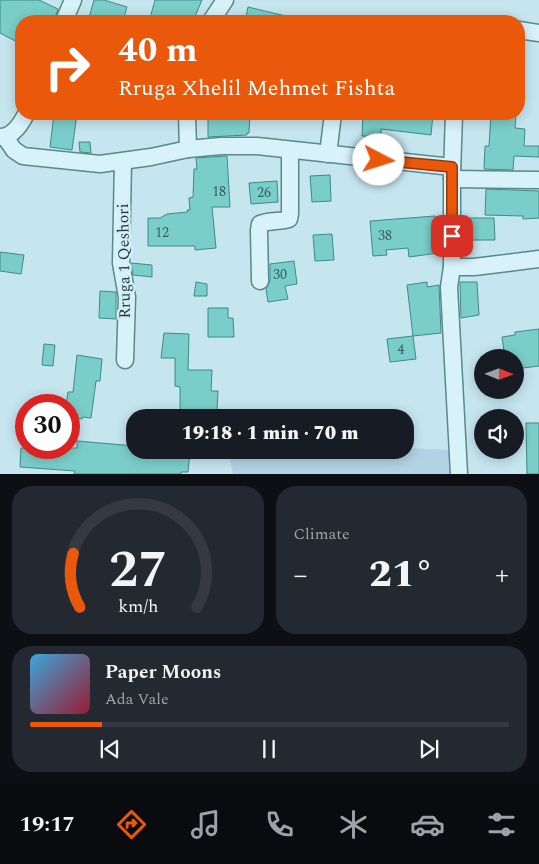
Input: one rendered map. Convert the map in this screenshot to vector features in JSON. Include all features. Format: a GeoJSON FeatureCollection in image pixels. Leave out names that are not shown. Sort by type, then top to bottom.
{"type":"FeatureCollection","features":[{"type":"Feature","properties":{"kind":"street"},"geometry":{"type":"LineString","coordinates":[[67,15],[73,0]]}},
{"type":"Feature","properties":{"kind":"street"},"geometry":{"type":"LineString","coordinates":[[215,15],[225,0]]}},
{"type":"Feature","properties":{"kind":"street"},"geometry":{"type":"LineString","coordinates":[[525,31],[539,33]]}},
{"type":"Feature","properties":{"kind":"street"},"geometry":{"type":"LineString","coordinates":[[23,120],[14,131],[2,137],[14,150],[23,156],[100,164],[123,162],[188,149],[221,146],[257,146],[328,154],[452,173],[539,180]]}},
{"type":"Feature","properties":{"kind":"street"},"geometry":{"type":"LineString","coordinates":[[187,120],[188,149]]}},
{"type":"Feature","properties":{"kind":"street"},"geometry":{"type":"LineString","coordinates":[[328,154],[332,120]]}},
{"type":"Feature","properties":{"kind":"street"},"geometry":{"type":"LineString","coordinates":[[454,120],[452,267],[449,287],[459,474]]}},
{"type":"Feature","properties":{"kind":"street"},"geometry":{"type":"LineString","coordinates":[[260,281],[260,224],[289,219],[290,150]]}},
{"type":"Feature","properties":{"kind":"street","name":"Rruga 1 Qeshori"},"geometry":{"type":"LineString","coordinates":[[123,162],[121,263],[127,297],[124,360]]}},
{"type":"Feature","properties":{"kind":"street"},"geometry":{"type":"LineString","coordinates":[[452,267],[474,267],[539,259]]}},
{"type":"Feature","properties":{"kind":"shaded area"},"geometry":{"type":"Polygon","coordinates":[[[414,448],[452,450],[453,474],[233,474],[230,459],[414,459],[414,448]]]}},
{"type":"Feature","properties":{"kind":"building"},"geometry":{"type":"Polygon","coordinates":[[[0,0],[39,0],[58,9],[56,15],[15,15],[15,41],[0,33],[0,0]]]}},
{"type":"Feature","properties":{"kind":"building"},"geometry":{"type":"Polygon","coordinates":[[[94,0],[104,0],[127,7],[125,15],[90,15],[94,0]]]}},
{"type":"Feature","properties":{"kind":"building"},"geometry":{"type":"Polygon","coordinates":[[[155,0],[202,0],[196,15],[151,15],[155,0]]]}},
{"type":"Feature","properties":{"kind":"building"},"geometry":{"type":"Polygon","coordinates":[[[248,7],[282,15],[246,15],[248,7]]]}},
{"type":"Feature","properties":{"kind":"building"},"geometry":{"type":"Polygon","coordinates":[[[53,120],[76,120],[72,150],[50,147],[53,120]]]}},
{"type":"Feature","properties":{"kind":"building"},"geometry":{"type":"Polygon","coordinates":[[[208,120],[250,120],[249,133],[247,135],[208,137],[208,120]]]}},
{"type":"Feature","properties":{"kind":"building"},"geometry":{"type":"Polygon","coordinates":[[[363,120],[432,120],[431,135],[381,129],[381,137],[362,136],[363,120]]]}},
{"type":"Feature","properties":{"kind":"building"},"geometry":{"type":"Polygon","coordinates":[[[491,120],[516,120],[515,128],[525,129],[524,146],[539,146],[539,157],[514,156],[513,170],[484,169],[485,146],[489,146],[491,120]]]}},
{"type":"Feature","properties":{"kind":"building"},"geometry":{"type":"Polygon","coordinates":[[[79,142],[90,142],[91,153],[80,152],[79,142]]]}},
{"type":"Feature","properties":{"kind":"building"},"geometry":{"type":"Polygon","coordinates":[[[227,156],[230,207],[212,207],[216,248],[195,250],[195,246],[148,246],[148,218],[160,218],[167,214],[188,212],[187,210],[190,210],[189,198],[193,197],[194,169],[197,169],[196,158],[227,156]]]}},
{"type":"Feature","properties":{"kind":"building"},"geometry":{"type":"Polygon","coordinates":[[[330,175],[331,201],[312,202],[310,176],[330,175]]]}},
{"type":"Feature","properties":{"kind":"building"},"geometry":{"type":"Polygon","coordinates":[[[277,181],[278,202],[251,204],[249,183],[277,181]]]}},
{"type":"Feature","properties":{"kind":"building"},"geometry":{"type":"Polygon","coordinates":[[[486,189],[539,191],[539,218],[523,219],[523,216],[485,215],[486,189]]]}},
{"type":"Feature","properties":{"kind":"building"},"geometry":{"type":"Polygon","coordinates":[[[435,216],[438,253],[409,257],[408,248],[386,250],[387,255],[373,256],[370,221],[435,216]]]}},
{"type":"Feature","properties":{"kind":"building"},"geometry":{"type":"Polygon","coordinates":[[[467,218],[494,218],[495,240],[467,240],[467,218]]]}},
{"type":"Feature","properties":{"kind":"building"},"geometry":{"type":"Polygon","coordinates":[[[332,234],[334,260],[315,261],[313,235],[332,234]]]}},
{"type":"Feature","properties":{"kind":"building"},"geometry":{"type":"Polygon","coordinates":[[[0,252],[24,255],[21,274],[0,271],[0,252]]]}},
{"type":"Feature","properties":{"kind":"building"},"geometry":{"type":"Polygon","coordinates":[[[294,261],[297,284],[285,286],[288,299],[268,302],[266,289],[270,281],[270,264],[294,261]]]}},
{"type":"Feature","properties":{"kind":"building"},"geometry":{"type":"Polygon","coordinates":[[[131,263],[152,265],[152,277],[133,275],[131,263]]]}},
{"type":"Feature","properties":{"kind":"building"},"geometry":{"type":"Polygon","coordinates":[[[196,282],[207,284],[207,296],[194,296],[196,282]]]}},
{"type":"Feature","properties":{"kind":"building"},"geometry":{"type":"Polygon","coordinates":[[[427,282],[427,287],[439,285],[441,333],[413,336],[407,285],[427,282]]]}},
{"type":"Feature","properties":{"kind":"building"},"geometry":{"type":"Polygon","coordinates":[[[460,282],[477,282],[479,315],[461,318],[460,282]]]}},
{"type":"Feature","properties":{"kind":"building"},"geometry":{"type":"Polygon","coordinates":[[[100,291],[116,292],[116,319],[99,318],[100,291]]]}},
{"type":"Feature","properties":{"kind":"building"},"geometry":{"type":"Polygon","coordinates":[[[208,308],[228,308],[228,318],[233,318],[234,337],[208,337],[208,308]]]}},
{"type":"Feature","properties":{"kind":"building"},"geometry":{"type":"Polygon","coordinates":[[[539,329],[539,366],[524,368],[524,349],[504,349],[502,337],[515,335],[515,332],[539,329]]]}},
{"type":"Feature","properties":{"kind":"building"},"geometry":{"type":"Polygon","coordinates":[[[164,333],[189,334],[188,370],[212,370],[211,391],[218,391],[217,409],[180,409],[180,387],[175,386],[175,358],[161,358],[164,333]]]}},
{"type":"Feature","properties":{"kind":"building"},"geometry":{"type":"Polygon","coordinates":[[[413,336],[416,359],[390,362],[387,339],[413,336]]]}},
{"type":"Feature","properties":{"kind":"building"},"geometry":{"type":"Polygon","coordinates":[[[44,344],[55,345],[53,366],[42,365],[44,344]]]}},
{"type":"Feature","properties":{"kind":"building"},"geometry":{"type":"Polygon","coordinates":[[[77,355],[102,359],[100,381],[96,381],[91,418],[83,417],[80,419],[80,394],[68,394],[68,392],[73,392],[77,355]]]}},
{"type":"Feature","properties":{"kind":"building"},"geometry":{"type":"Polygon","coordinates":[[[526,423],[539,423],[539,474],[527,474],[526,423]]]}},
{"type":"Feature","properties":{"kind":"building"},"geometry":{"type":"Polygon","coordinates":[[[80,441],[126,445],[126,459],[189,459],[188,472],[181,472],[181,474],[74,474],[75,471],[20,467],[20,459],[80,459],[80,441]]]}},
{"type":"Feature","properties":{"kind":"route"},"geometry":{"type":"LineString","coordinates":[[379,160],[452,167],[452,236]]}}]}
